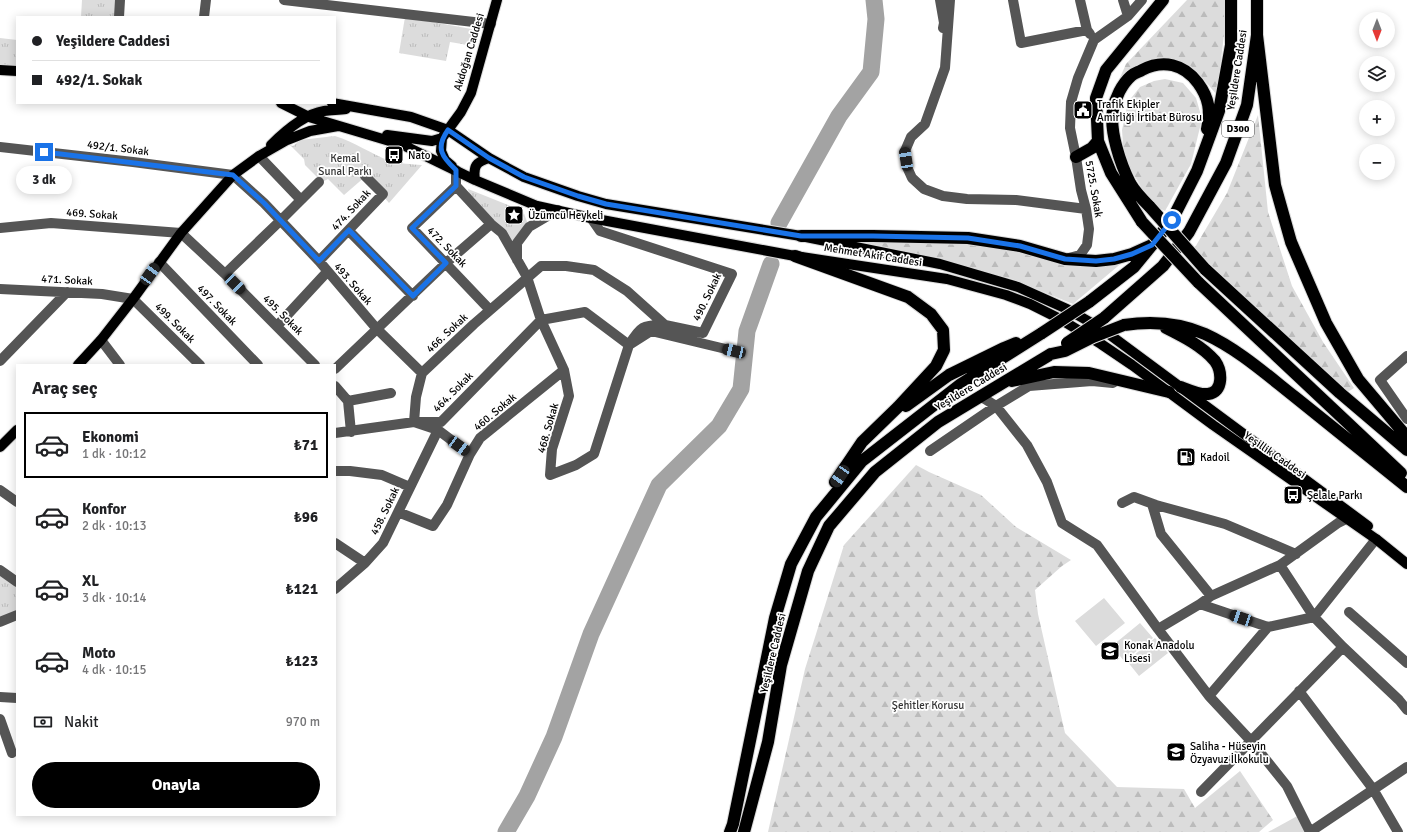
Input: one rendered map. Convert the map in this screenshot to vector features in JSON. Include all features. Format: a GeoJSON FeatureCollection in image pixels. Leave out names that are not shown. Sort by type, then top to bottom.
{"type":"FeatureCollection","features":[{"type":"Feature","properties":{"kind":"highway"},"geometry":{"type":"LineString","coordinates":[[1163,0],[1106,70],[1096,98],[1098,141],[1111,173],[1142,222],[1198,282],[1407,479]]}},
{"type":"Feature","properties":{"kind":"highway","name":"Yeşildere Caddesi"},"geometry":{"type":"LineString","coordinates":[[730,832],[733,824],[775,618],[791,564],[816,517],[862,460],[961,384],[1089,302],[1134,266],[1152,245],[1172,220],[1197,171],[1219,111],[1231,45],[1231,0]]}},
{"type":"Feature","properties":{"kind":"highway","name":"Yeşildere Caddesi"},"geometry":{"type":"LineString","coordinates":[[744,832],[768,742],[781,665],[808,571],[829,526],[875,472],[938,422],[1051,354],[1104,318],[1163,266],[1189,232],[1226,163],[1246,105],[1257,35],[1257,0]]}},
{"type":"Feature","properties":{"kind":"highway"},"geometry":{"type":"LineString","coordinates":[[1257,35],[1275,185],[1290,242],[1326,323],[1358,379],[1407,437]]}},
{"type":"Feature","properties":{"kind":"highway"},"geometry":{"type":"LineString","coordinates":[[1197,171],[1210,118],[1206,95],[1191,74],[1169,64],[1151,66],[1132,76],[1117,95],[1112,112],[1113,129],[1120,159],[1131,185],[1206,269],[1340,393],[1407,450]]}},
{"type":"Feature","properties":{"kind":"highway"},"geometry":{"type":"LineString","coordinates":[[1076,157],[1092,148],[1098,141]]}},
{"type":"Feature","properties":{"kind":"highway"},"geometry":{"type":"LineString","coordinates":[[801,236],[968,238],[1020,246],[1065,259],[1096,261],[1114,259],[1132,254],[1152,245]]}},
{"type":"Feature","properties":{"kind":"highway"},"geometry":{"type":"LineString","coordinates":[[795,256],[908,297],[931,314],[943,330],[944,350],[936,366],[862,442],[832,487],[816,517]]}},
{"type":"Feature","properties":{"kind":"highway"},"geometry":{"type":"LineString","coordinates":[[1051,354],[1065,351],[1093,337],[1124,325],[1139,323],[1154,323],[1181,327],[1205,334],[1228,347],[1257,367],[1407,487]]}},
{"type":"Feature","properties":{"kind":"highway"},"geometry":{"type":"LineString","coordinates":[[1154,323],[1181,336],[1201,348],[1215,362],[1220,371],[1219,386],[1209,394],[1200,394],[1181,387]]}},
{"type":"Feature","properties":{"kind":"highway"},"geometry":{"type":"LineString","coordinates":[[885,420],[949,375],[1004,348],[1042,333]]}},
{"type":"Feature","properties":{"kind":"highway"},"geometry":{"type":"LineString","coordinates":[[1000,384],[1054,372],[1089,373],[1169,392]]}},
{"type":"Feature","properties":{"kind":"main road","name":"Akdoğan Caddesi"},"geometry":{"type":"LineString","coordinates":[[445,134],[461,112],[471,93],[497,0]]}},
{"type":"Feature","properties":{"kind":"main road"},"geometry":{"type":"LineString","coordinates":[[0,72],[16,72]]}},
{"type":"Feature","properties":{"kind":"main road","name":"Mehmet Akif Caddesi"},"geometry":{"type":"LineString","coordinates":[[283,104],[309,116],[403,145],[475,180],[537,206],[591,218],[795,256],[947,278],[1006,295],[1030,304],[1066,322],[1101,344],[1169,392]]}},
{"type":"Feature","properties":{"kind":"main road","name":"Mehmet Akif Caddesi"},"geometry":{"type":"LineString","coordinates":[[336,104],[411,117],[524,177],[606,204],[801,236],[940,264],[1018,287],[1067,309],[1102,329],[1181,387]]}},
{"type":"Feature","properties":{"kind":"main road"},"geometry":{"type":"LineString","coordinates":[[259,156],[287,130],[309,116],[322,111],[359,108]]}},
{"type":"Feature","properties":{"kind":"main road"},"geometry":{"type":"LineString","coordinates":[[79,364],[101,340],[133,299],[181,233],[233,175],[259,156],[287,140],[310,131],[340,126]]}},
{"type":"Feature","properties":{"kind":"main road"},"geometry":{"type":"LineString","coordinates":[[368,133],[432,141],[445,134]]}},
{"type":"Feature","properties":{"kind":"main road"},"geometry":{"type":"LineString","coordinates":[[445,134],[441,151],[446,160],[456,170]]}},
{"type":"Feature","properties":{"kind":"main road"},"geometry":{"type":"LineString","coordinates":[[475,180],[474,172],[476,166],[480,161],[489,158]]}},
{"type":"Feature","properties":{"kind":"main road","name":"Yeşillik Caddesi"},"geometry":{"type":"LineString","coordinates":[[1181,387],[1379,534],[1407,557]]}},
{"type":"Feature","properties":{"kind":"main road","name":"Yeşillik Caddesi"},"geometry":{"type":"LineString","coordinates":[[1169,392],[1212,426],[1376,540],[1407,564]]}},
{"type":"Feature","properties":{"kind":"main road"},"geometry":{"type":"LineString","coordinates":[[0,447],[16,431]]}},
{"type":"Feature","properties":{"kind":"street"},"geometry":{"type":"LineString","coordinates":[[119,16],[120,0]]}},
{"type":"Feature","properties":{"kind":"street"},"geometry":{"type":"LineString","coordinates":[[204,16],[206,0]]}},
{"type":"Feature","properties":{"kind":"street"},"geometry":{"type":"LineString","coordinates":[[284,0],[491,24]]}},
{"type":"Feature","properties":{"kind":"street"},"geometry":{"type":"LineString","coordinates":[[940,0],[944,23],[942,60],[945,68]]}},
{"type":"Feature","properties":{"kind":"street"},"geometry":{"type":"LineString","coordinates":[[950,0],[945,68],[925,124],[911,137],[905,151],[907,167],[912,178],[924,189],[943,196],[967,199],[1016,200],[1086,209]]}},
{"type":"Feature","properties":{"kind":"street"},"geometry":{"type":"LineString","coordinates":[[1013,0],[1021,43],[1087,30]]}},
{"type":"Feature","properties":{"kind":"street"},"geometry":{"type":"LineString","coordinates":[[1080,0],[1087,30],[1094,40],[1128,16],[1142,0]]}},
{"type":"Feature","properties":{"kind":"street"},"geometry":{"type":"LineString","coordinates":[[1123,0],[1128,16]]}},
{"type":"Feature","properties":{"kind":"street","name":"5725. Sokak"},"geometry":{"type":"LineString","coordinates":[[1065,259],[1080,254],[1087,245],[1089,229],[1070,128],[1071,102],[1078,78],[1094,40]]}},
{"type":"Feature","properties":{"kind":"street","name":"492/1. Sokak"},"geometry":{"type":"LineString","coordinates":[[0,147],[233,175]]}},
{"type":"Feature","properties":{"kind":"street"},"geometry":{"type":"LineString","coordinates":[[259,156],[301,200]]}},
{"type":"Feature","properties":{"kind":"street"},"geometry":{"type":"LineString","coordinates":[[456,170],[456,186]]}},
{"type":"Feature","properties":{"kind":"street","name":"493. Sokak"},"geometry":{"type":"LineString","coordinates":[[233,175],[264,203],[319,261],[376,328],[422,373]]}},
{"type":"Feature","properties":{"kind":"street","name":"474. Sokak"},"geometry":{"type":"LineString","coordinates":[[319,261],[383,194],[366,176]]}},
{"type":"Feature","properties":{"kind":"street"},"geometry":{"type":"LineString","coordinates":[[225,274],[319,182]]}},
{"type":"Feature","properties":{"kind":"street","name":"468. Sokak"},"geometry":{"type":"LineString","coordinates":[[456,186],[491,224],[502,233],[527,277],[541,320],[564,370],[569,396],[552,449],[550,475],[576,465],[594,454],[624,356],[629,345]]}},
{"type":"Feature","properties":{"kind":"street","name":"472. Sokak"},"geometry":{"type":"LineString","coordinates":[[456,186],[412,228],[490,310]]}},
{"type":"Feature","properties":{"kind":"street"},"geometry":{"type":"LineString","coordinates":[[517,260],[517,244],[529,227],[558,210]]}},
{"type":"Feature","properties":{"kind":"street","name":"490. Sokak"},"geometry":{"type":"LineString","coordinates":[[591,218],[600,231],[732,274],[703,333],[665,325]]}},
{"type":"Feature","properties":{"kind":"street","name":"469. Sokak"},"geometry":{"type":"LineString","coordinates":[[0,228],[51,223],[181,233]]}},
{"type":"Feature","properties":{"kind":"street"},"geometry":{"type":"LineString","coordinates":[[336,367],[376,328],[413,296],[446,263],[491,224]]}},
{"type":"Feature","properties":{"kind":"street"},"geometry":{"type":"LineString","coordinates":[[349,230],[413,296]]}},
{"type":"Feature","properties":{"kind":"street","name":"495. Sokak"},"geometry":{"type":"LineString","coordinates":[[181,233],[225,274],[315,364]]}},
{"type":"Feature","properties":{"kind":"street","name":"497. Sokak"},"geometry":{"type":"LineString","coordinates":[[159,262],[257,364]]}},
{"type":"Feature","properties":{"kind":"street"},"geometry":{"type":"LineString","coordinates":[[527,277],[541,266],[566,266],[594,270],[627,290],[665,325]]}},
{"type":"Feature","properties":{"kind":"street"},"geometry":{"type":"LineString","coordinates":[[277,326],[327,272]]}},
{"type":"Feature","properties":{"kind":"street","name":"466. Sokak"},"geometry":{"type":"LineString","coordinates":[[422,373],[527,277]]}},
{"type":"Feature","properties":{"kind":"street","name":"471. Sokak"},"geometry":{"type":"LineString","coordinates":[[0,289],[102,294],[133,299]]}},
{"type":"Feature","properties":{"kind":"street"},"geometry":{"type":"LineString","coordinates":[[0,362],[67,292]]}},
{"type":"Feature","properties":{"kind":"street","name":"499. Sokak"},"geometry":{"type":"LineString","coordinates":[[133,299],[199,364]]}},
{"type":"Feature","properties":{"kind":"street"},"geometry":{"type":"LineString","coordinates":[[541,320],[584,312],[629,345]]}},
{"type":"Feature","properties":{"kind":"street","name":"464. Sokak"},"geometry":{"type":"LineString","coordinates":[[336,433],[414,422],[440,422],[541,320]]}},
{"type":"Feature","properties":{"kind":"street"},"geometry":{"type":"LineString","coordinates":[[629,345],[638,330],[651,324],[665,325]]}},
{"type":"Feature","properties":{"kind":"street"},"geometry":{"type":"LineString","coordinates":[[629,345],[651,331],[734,351]]}},
{"type":"Feature","properties":{"kind":"street"},"geometry":{"type":"LineString","coordinates":[[101,340],[119,364]]}},
{"type":"Feature","properties":{"kind":"street"},"geometry":{"type":"LineString","coordinates":[[1407,356],[1380,380],[1407,419]]}},
{"type":"Feature","properties":{"kind":"street","name":"460. Sokak"},"geometry":{"type":"LineString","coordinates":[[398,512],[433,526],[447,505],[470,454],[480,438],[564,370]]}},
{"type":"Feature","properties":{"kind":"street"},"geometry":{"type":"LineString","coordinates":[[422,373],[416,397],[414,422],[438,430],[470,454]]}},
{"type":"Feature","properties":{"kind":"street"},"geometry":{"type":"LineString","coordinates":[[930,451],[996,406],[1030,386],[1092,382],[1139,384]]}},
{"type":"Feature","properties":{"kind":"street"},"geometry":{"type":"LineString","coordinates":[[336,387],[348,401],[351,432]]}},
{"type":"Feature","properties":{"kind":"street"},"geometry":{"type":"LineString","coordinates":[[348,401],[391,393]]}},
{"type":"Feature","properties":{"kind":"street"},"geometry":{"type":"LineString","coordinates":[[980,396],[996,406],[1027,444],[1047,482],[1062,523],[1097,545],[1209,696],[1251,742],[1287,786],[1310,832],[1407,766]]}},
{"type":"Feature","properties":{"kind":"street","name":"458. Sokak"},"geometry":{"type":"LineString","coordinates":[[336,588],[365,563],[383,543],[438,430]]}},
{"type":"Feature","properties":{"kind":"street"},"geometry":{"type":"LineString","coordinates":[[336,471],[350,471],[382,475],[410,487]]}},
{"type":"Feature","properties":{"kind":"street"},"geometry":{"type":"LineString","coordinates":[[0,490],[16,501]]}},
{"type":"Feature","properties":{"kind":"street"},"geometry":{"type":"LineString","coordinates":[[1122,503],[1134,497],[1152,504],[1225,524],[1296,554]]}},
{"type":"Feature","properties":{"kind":"street"},"geometry":{"type":"LineString","coordinates":[[1152,504],[1161,534],[1211,596]]}},
{"type":"Feature","properties":{"kind":"street"},"geometry":{"type":"LineString","coordinates":[[1158,629],[1211,596],[1280,565],[1338,523],[1346,519]]}},
{"type":"Feature","properties":{"kind":"street"},"geometry":{"type":"LineString","coordinates":[[1200,604],[1268,627],[1314,617],[1376,540]]}},
{"type":"Feature","properties":{"kind":"street"},"geometry":{"type":"LineString","coordinates":[[336,544],[365,563]]}},
{"type":"Feature","properties":{"kind":"street"},"geometry":{"type":"LineString","coordinates":[[1280,565],[1314,617],[1343,647],[1403,697],[1407,710]]}},
{"type":"Feature","properties":{"kind":"street"},"geometry":{"type":"LineString","coordinates":[[1,572],[16,581]]}},
{"type":"Feature","properties":{"kind":"street"},"geometry":{"type":"LineString","coordinates":[[1349,612],[1407,663]]}},
{"type":"Feature","properties":{"kind":"street"},"geometry":{"type":"LineString","coordinates":[[0,622],[16,615]]}},
{"type":"Feature","properties":{"kind":"street"},"geometry":{"type":"LineString","coordinates":[[1209,696],[1268,627]]}},
{"type":"Feature","properties":{"kind":"street"},"geometry":{"type":"LineString","coordinates":[[1201,792],[1343,647]]}},
{"type":"Feature","properties":{"kind":"street"},"geometry":{"type":"LineString","coordinates":[[1299,691],[1373,788],[1398,832]]}},
{"type":"Feature","properties":{"kind":"street"},"geometry":{"type":"LineString","coordinates":[[0,697],[16,698]]}},
{"type":"Feature","properties":{"kind":"street"},"geometry":{"type":"LineString","coordinates":[[0,719],[12,753]]}},
{"type":"Feature","properties":{"kind":"green space"},"geometry":{"type":"Polygon","coordinates":[[[82,0],[120,0],[119,16],[81,16],[82,0]]]}},
{"type":"Feature","properties":{"kind":"green space"},"geometry":{"type":"Polygon","coordinates":[[[1187,0],[1225,0],[1225,26],[1217,95],[1199,74],[1172,61],[1150,62],[1111,98],[1126,64],[1187,0]]]}},
{"type":"Feature","properties":{"kind":"green space"},"geometry":{"type":"Polygon","coordinates":[[[405,17],[477,30],[474,46],[450,42],[446,61],[399,53],[405,17]]]}},
{"type":"Feature","properties":{"kind":"green space"},"geometry":{"type":"Polygon","coordinates":[[[0,38],[16,40],[16,71],[0,70],[0,38]]]}},
{"type":"Feature","properties":{"kind":"green space"},"geometry":{"type":"Polygon","coordinates":[[[1165,79],[1183,83],[1196,98],[1202,119],[1191,164],[1165,211],[1151,204],[1124,158],[1122,130],[1128,102],[1140,87],[1154,81],[1165,79]]]}},
{"type":"Feature","properties":{"kind":"green space"},"geometry":{"type":"Polygon","coordinates":[[[1258,115],[1268,212],[1292,286],[1323,342],[1354,388],[1346,393],[1194,249],[1227,193],[1258,115]]]}},
{"type":"Feature","properties":{"kind":"green space","name":"Kemal Sunal Parkı"},"geometry":{"type":"Polygon","coordinates":[[[335,136],[349,141],[390,161],[422,165],[389,203],[366,176],[344,195],[328,179],[322,182],[305,165],[304,159],[290,145],[293,146],[300,140],[335,136]]]}},
{"type":"Feature","properties":{"kind":"green space"},"geometry":{"type":"Polygon","coordinates":[[[468,189],[523,211],[529,227],[517,243],[504,237],[471,203],[468,189]]]}},
{"type":"Feature","properties":{"kind":"green space"},"geometry":{"type":"Polygon","coordinates":[[[839,237],[981,244],[1124,261],[1073,304],[1012,279],[839,237]]]}},
{"type":"Feature","properties":{"kind":"green space","name":"Şehitler Korusu"},"geometry":{"type":"Polygon","coordinates":[[[916,465],[981,495],[1016,527],[1071,560],[1035,590],[1038,614],[1065,733],[1117,787],[1184,789],[1195,808],[1240,771],[1273,820],[1259,832],[768,832],[805,669],[844,545],[916,465]]]}},
{"type":"Feature","properties":{"kind":"green space"},"geometry":{"type":"Polygon","coordinates":[[[0,574],[16,582],[16,615],[0,622],[0,574]]]}},
{"type":"Feature","properties":{"kind":"green space"},"geometry":{"type":"Polygon","coordinates":[[[1104,598],[1125,623],[1096,646],[1075,621],[1104,598]]]}},
{"type":"Feature","properties":{"kind":"green space"},"geometry":{"type":"Polygon","coordinates":[[[1140,623],[1153,638],[1124,661],[1112,646],[1140,623]]]}},
{"type":"Feature","properties":{"kind":"green space"},"geometry":{"type":"Polygon","coordinates":[[[1155,638],[1168,653],[1139,676],[1127,661],[1155,638]]]}},
{"type":"Feature","properties":{"kind":"green space"},"geometry":{"type":"Polygon","coordinates":[[[1301,814],[1308,832],[1268,832],[1301,814]]]}},
{"type":"Feature","properties":{"kind":"waterway"},"geometry":{"type":"LineString","coordinates":[[779,223],[839,116],[871,72],[876,19],[874,0]]}},
{"type":"Feature","properties":{"kind":"waterway"},"geometry":{"type":"LineString","coordinates":[[506,832],[527,796],[554,737],[591,634],[659,485],[719,426],[741,389],[747,331],[771,264]]}},
{"type":"Feature","properties":{"kind":"place","name":"Trafik Ekipler Amirliği İrtibat Bürosu"},"geometry":{"type":"Point","coordinates":[1083,110]}},
{"type":"Feature","properties":{"kind":"place","name":"Nato"},"geometry":{"type":"Point","coordinates":[394,155]}},
{"type":"Feature","properties":{"kind":"place","name":"Üzümcü Heykeli"},"geometry":{"type":"Point","coordinates":[514,215]}},
{"type":"Feature","properties":{"kind":"place","name":"Kadoil"},"geometry":{"type":"Point","coordinates":[1186,457]}},
{"type":"Feature","properties":{"kind":"place","name":"Şelale Parkı"},"geometry":{"type":"Point","coordinates":[1293,495]}},
{"type":"Feature","properties":{"kind":"place","name":"Konak Anadolu Lisesi"},"geometry":{"type":"Point","coordinates":[1110,651]}},
{"type":"Feature","properties":{"kind":"place","name":"Saliha - Hüseyin Özyavuz İlkokulu"},"geometry":{"type":"Point","coordinates":[1176,752]}},
{"type":"Feature","properties":{"kind":"route"},"geometry":{"type":"LineString","coordinates":[[44,152],[233,175],[264,203],[319,261],[349,230],[413,296],[446,263],[412,228],[456,186],[456,170],[446,160],[441,151],[442,138],[448,130],[489,158],[524,177],[578,196],[606,204],[801,236],[968,238],[1020,246],[1065,259],[1096,261],[1114,259],[1132,254],[1152,245],[1172,220]]}}]}
